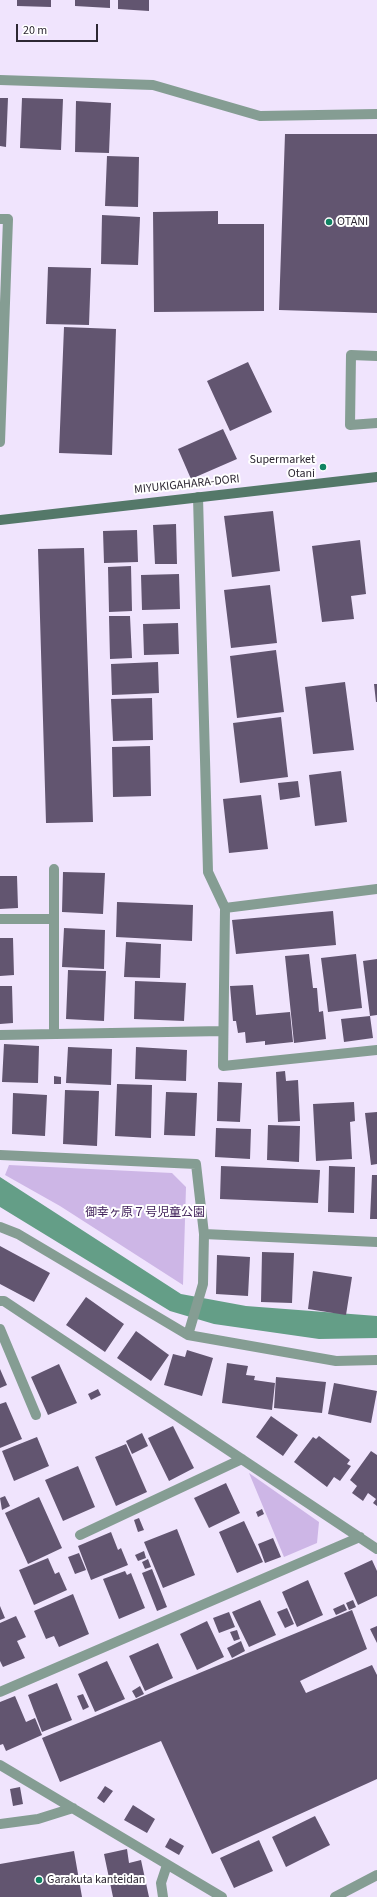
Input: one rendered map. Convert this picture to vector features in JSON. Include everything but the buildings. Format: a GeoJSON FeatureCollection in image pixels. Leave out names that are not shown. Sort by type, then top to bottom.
{"type":"FeatureCollection","features":[{"type":"Feature","properties":{"kind":"street"},"geometry":{"type":"LineString","coordinates":[[0,80],[154,85],[260,116],[377,114]]}},
{"type":"Feature","properties":{"kind":"street"},"geometry":{"type":"LineString","coordinates":[[0,219],[8,219],[0,442]]}},
{"type":"Feature","properties":{"kind":"street"},"geometry":{"type":"LineString","coordinates":[[377,356],[351,355],[350,425],[377,423]]}},
{"type":"Feature","properties":{"kind":"street","name":"MIYUKIGAHARA-DORI"},"geometry":{"type":"LineString","coordinates":[[0,520],[377,477]]}},
{"type":"Feature","properties":{"kind":"street"},"geometry":{"type":"LineString","coordinates":[[198,497],[208,872],[225,908],[223,1066],[377,1050]]}},
{"type":"Feature","properties":{"kind":"street"},"geometry":{"type":"LineString","coordinates":[[54,869],[54,1034]]}},
{"type":"Feature","properties":{"kind":"street"},"geometry":{"type":"LineString","coordinates":[[225,908],[377,889]]}},
{"type":"Feature","properties":{"kind":"street"},"geometry":{"type":"LineString","coordinates":[[0,919],[54,920]]}},
{"type":"Feature","properties":{"kind":"street"},"geometry":{"type":"LineString","coordinates":[[0,1035],[223,1031]]}},
{"type":"Feature","properties":{"kind":"street"},"geometry":{"type":"LineString","coordinates":[[0,1155],[196,1164],[204,1234],[203,1284],[188,1335]]}},
{"type":"Feature","properties":{"kind":"street"},"geometry":{"type":"LineString","coordinates":[[0,1227],[18,1234],[188,1335],[336,1361],[377,1360]]}},
{"type":"Feature","properties":{"kind":"street"},"geometry":{"type":"LineString","coordinates":[[204,1234],[377,1242]]}},
{"type":"Feature","properties":{"kind":"street"},"geometry":{"type":"LineString","coordinates":[[0,1301],[4,1301],[377,1549]]}},
{"type":"Feature","properties":{"kind":"street"},"geometry":{"type":"LineString","coordinates":[[0,1329],[36,1415]]}},
{"type":"Feature","properties":{"kind":"street"},"geometry":{"type":"LineString","coordinates":[[80,1535],[242,1459]]}},
{"type":"Feature","properties":{"kind":"street"},"geometry":{"type":"LineString","coordinates":[[0,1692],[360,1537]]}},
{"type":"Feature","properties":{"kind":"street"},"geometry":{"type":"LineString","coordinates":[[0,1765],[222,1897]]}},
{"type":"Feature","properties":{"kind":"street"},"geometry":{"type":"LineString","coordinates":[[0,1824],[38,1819],[73,1808]]}},
{"type":"Feature","properties":{"kind":"street"},"geometry":{"type":"LineString","coordinates":[[163,1897],[161,1883],[167,1865]]}},
{"type":"Feature","properties":{"kind":"street"},"geometry":{"type":"LineString","coordinates":[[335,1897],[377,1875]]}},
{"type":"Feature","properties":{"kind":"green space","name":"御幸ヶ原７号児童公園"},"geometry":{"type":"Polygon","coordinates":[[[9,1165],[172,1173],[186,1187],[183,1285],[60,1206],[5,1175],[9,1165]]]}},
{"type":"Feature","properties":{"kind":"green space"},"geometry":{"type":"Polygon","coordinates":[[[249,1473],[319,1522],[317,1543],[284,1557],[249,1473]]]}},
{"type":"Feature","properties":{"kind":"shaded area"},"geometry":{"type":"Polygon","coordinates":[[[0,1177],[181,1294],[246,1306],[377,1316],[377,1338],[319,1339],[214,1324],[170,1311],[0,1207],[0,1177]]]}},
{"type":"Feature","properties":{"kind":"place","name":"OTANI"},"geometry":{"type":"Point","coordinates":[329,222]}},
{"type":"Feature","properties":{"kind":"place","name":"Supermarket Otani"},"geometry":{"type":"Point","coordinates":[323,467]}},
{"type":"Feature","properties":{"kind":"place","name":"Garakuta kanteidan"},"geometry":{"type":"Point","coordinates":[39,1880]}}]}
